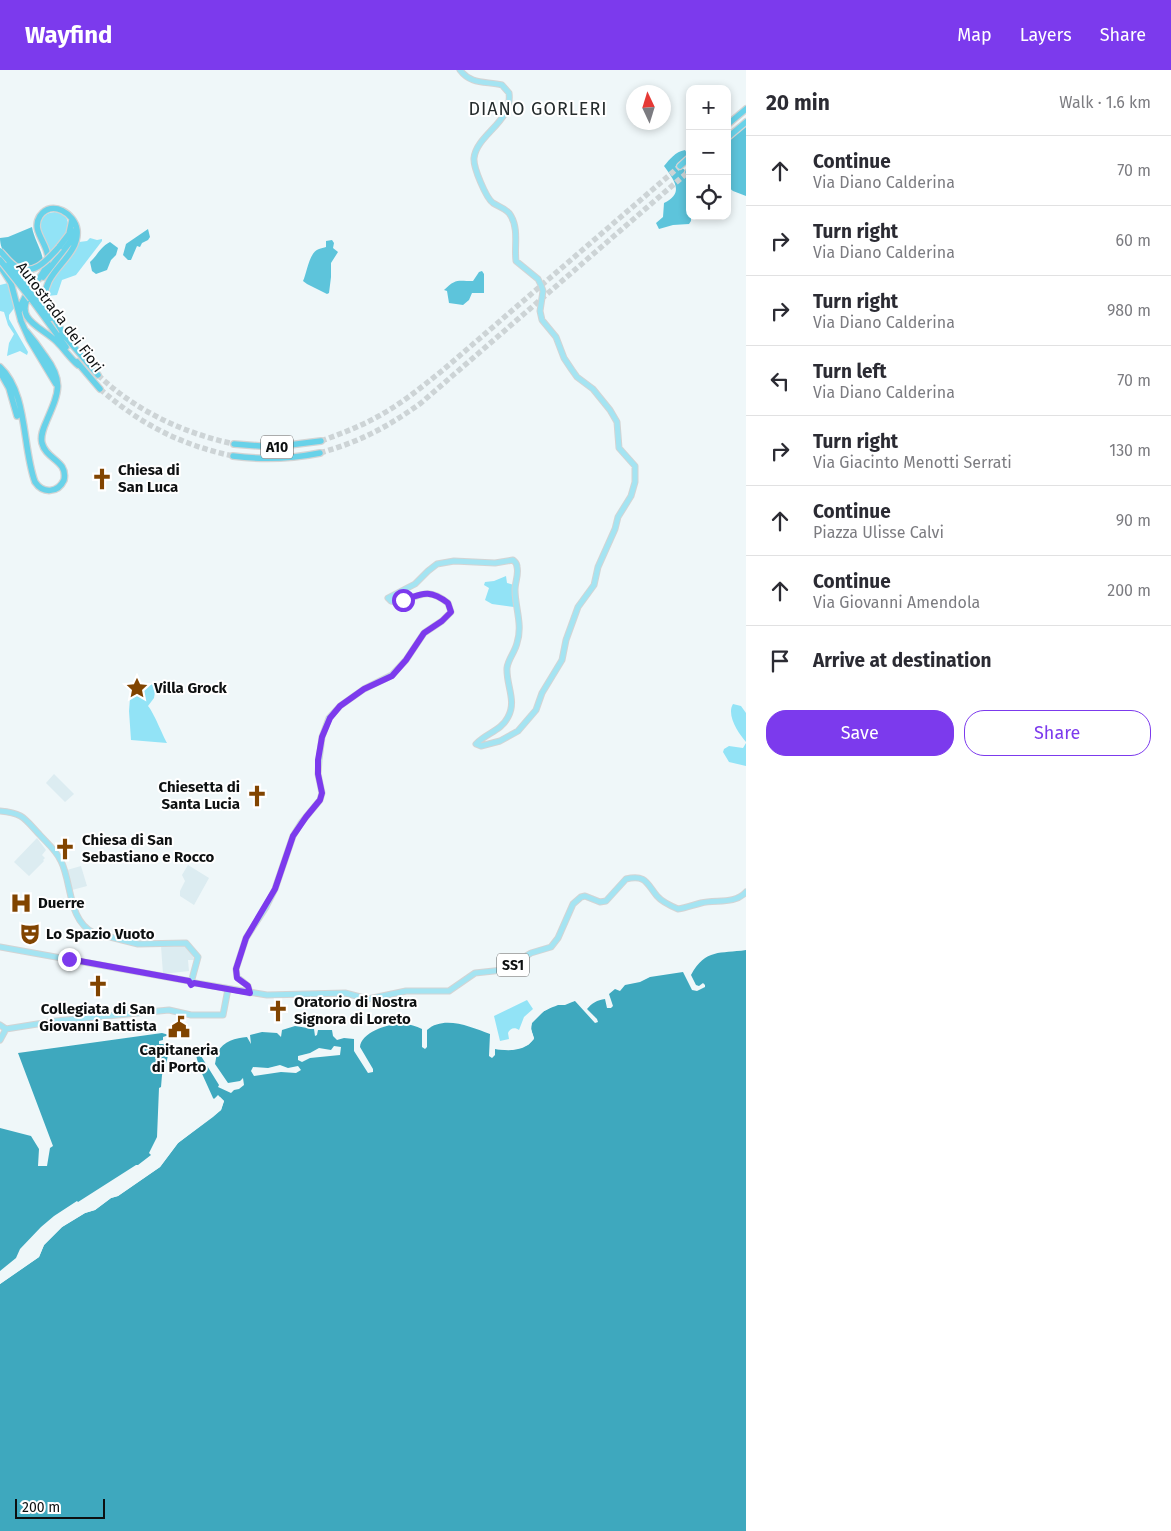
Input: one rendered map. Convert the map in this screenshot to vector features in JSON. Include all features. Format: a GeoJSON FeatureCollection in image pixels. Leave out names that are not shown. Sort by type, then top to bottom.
{"type":"FeatureCollection","features":[{"type":"Feature","properties":{"kind":"highway"},"geometry":{"type":"LineString","coordinates":[[731,122],[746,109]]}},
{"type":"Feature","properties":{"kind":"highway"},"geometry":{"type":"LineString","coordinates":[[731,135],[746,122]]}},
{"type":"Feature","properties":{"kind":"highway"},"geometry":{"type":"LineString","coordinates":[[680,166],[686,161]]}},
{"type":"Feature","properties":{"kind":"highway"},"geometry":{"type":"LineString","coordinates":[[19,312],[24,296],[42,273],[47,262],[47,252],[38,233],[39,218],[44,212],[53,209],[62,210],[76,224],[76,240],[48,283],[45,295],[48,307],[64,335]]}},
{"type":"Feature","properties":{"kind":"highway"},"geometry":{"type":"LineString","coordinates":[[0,252],[14,266],[21,269],[30,269],[43,264],[69,234],[70,218]]}},
{"type":"Feature","properties":{"kind":"highway"},"geometry":{"type":"LineString","coordinates":[[70,218],[74,231],[72,240],[29,296],[24,309],[30,322],[56,342],[78,365]]}},
{"type":"Feature","properties":{"kind":"highway","name":"Autostrada dei Fiori"},"geometry":{"type":"LineString","coordinates":[[0,252],[78,365],[100,389]]}},
{"type":"Feature","properties":{"kind":"highway","name":"Autostrada dei Fiori"},"geometry":{"type":"LineString","coordinates":[[0,260],[98,375]]}},
{"type":"Feature","properties":{"kind":"highway"},"geometry":{"type":"LineString","coordinates":[[0,266],[12,283],[21,321],[32,346],[54,378],[58,388],[55,402],[41,439],[47,453],[62,464],[64,468],[64,480],[59,488],[47,491],[37,486],[10,391],[0,372]]}},
{"type":"Feature","properties":{"kind":"highway"},"geometry":{"type":"LineString","coordinates":[[0,367],[15,389],[26,447]]}},
{"type":"Feature","properties":{"kind":"highway","name":"A10"},"geometry":{"type":"LineString","coordinates":[[234,444],[273,447],[321,441]]}},
{"type":"Feature","properties":{"kind":"highway","name":"A10"},"geometry":{"type":"LineString","coordinates":[[233,456],[256,459],[280,459],[320,453]]}},
{"type":"Feature","properties":{"kind":"main road"},"geometry":{"type":"LineString","coordinates":[[250,993],[248,986],[237,978],[236,969],[246,938],[275,889],[293,836],[320,800],[322,793],[318,774],[318,760],[322,737],[330,718],[340,706],[364,689],[392,676],[406,660],[424,633],[442,621],[451,612],[448,603],[427,592],[392,602],[388,598],[415,584],[437,564],[454,561],[495,563],[514,560],[517,563],[515,591],[519,632],[517,644],[507,668],[512,708],[508,718],[498,730],[476,744],[481,746],[487,745],[500,740],[518,731],[536,710],[542,693],[562,660],[566,640],[578,607],[594,585],[598,567],[615,529],[618,517],[631,496],[635,466],[620,448],[615,417],[594,389],[577,377],[566,363],[556,337],[542,320],[540,311],[543,291],[538,279],[516,261],[515,231],[512,218],[508,212],[492,202],[479,179],[475,165],[476,150],[503,116],[510,93],[502,85],[488,84],[469,79],[460,70]]}},
{"type":"Feature","properties":{"kind":"main road"},"geometry":{"type":"LineString","coordinates":[[0,806],[0,812],[21,815],[59,856],[64,867],[76,913],[88,929],[94,933],[138,944],[186,944],[198,957],[192,981]]}},
{"type":"Feature","properties":{"kind":"main road","name":"SS1"},"geometry":{"type":"LineString","coordinates":[[0,947],[250,993],[279,996],[345,993],[368,999],[406,991],[449,991],[474,973],[503,970],[531,953],[548,949],[555,944],[569,911],[577,900],[585,896],[600,902],[606,901],[623,882],[631,878],[646,880],[665,903],[678,909],[701,903],[732,900],[741,897],[746,892]]}},
{"type":"Feature","properties":{"kind":"main road"},"geometry":{"type":"LineString","coordinates":[[0,1025],[6,1029],[80,1018],[169,1010],[176,1013],[200,1016],[223,1015],[228,989]]}},
{"type":"Feature","properties":{"kind":"main road"},"geometry":{"type":"LineString","coordinates":[[0,1040],[6,1029]]}},
{"type":"Feature","properties":{"kind":"shaded area"},"geometry":{"type":"Polygon","coordinates":[[[746,125],[746,196],[731,189],[731,138],[746,125]]]}},
{"type":"Feature","properties":{"kind":"shaded area"},"geometry":{"type":"Polygon","coordinates":[[[685,150],[686,157],[677,164],[686,171],[686,220],[691,221],[689,224],[673,225],[659,229],[656,223],[663,217],[664,203],[676,191],[674,181],[664,166],[681,151],[685,150]]]}},
{"type":"Feature","properties":{"kind":"shaded area"},"geometry":{"type":"Polygon","coordinates":[[[55,212],[64,214],[68,225],[65,235],[49,253],[39,226],[44,216],[55,212]]]}},
{"type":"Feature","properties":{"kind":"shaded area"},"geometry":{"type":"Polygon","coordinates":[[[32,227],[43,260],[29,266],[15,263],[4,253],[0,238],[8,237],[32,227]]]}},
{"type":"Feature","properties":{"kind":"shaded area"},"geometry":{"type":"Polygon","coordinates":[[[148,229],[150,237],[140,247],[137,246],[131,260],[128,260],[123,255],[126,244],[148,229]]]}},
{"type":"Feature","properties":{"kind":"shaded area"},"geometry":{"type":"Polygon","coordinates":[[[90,238],[102,239],[102,241],[76,275],[62,280],[57,295],[47,296],[50,284],[79,242],[87,241],[90,238]]]}},
{"type":"Feature","properties":{"kind":"shaded area"},"geometry":{"type":"Polygon","coordinates":[[[332,240],[334,243],[333,248],[338,252],[331,263],[329,293],[327,294],[303,281],[313,254],[319,249],[326,247],[326,241],[332,240]]]}},
{"type":"Feature","properties":{"kind":"shaded area"},"geometry":{"type":"Polygon","coordinates":[[[110,242],[118,248],[116,255],[111,260],[107,270],[96,274],[92,271],[90,262],[110,242]]]}},
{"type":"Feature","properties":{"kind":"shaded area"},"geometry":{"type":"Polygon","coordinates":[[[482,271],[484,274],[484,293],[472,293],[469,300],[463,305],[449,303],[447,291],[444,290],[448,286],[454,282],[473,281],[479,272],[482,271]]]}},
{"type":"Feature","properties":{"kind":"shaded area"},"geometry":{"type":"Polygon","coordinates":[[[8,283],[15,307],[9,315],[9,319],[28,352],[27,355],[20,351],[7,356],[9,343],[14,334],[8,325],[4,312],[0,311],[0,285],[8,283]]]}},
{"type":"Feature","properties":{"kind":"shaded area"},"geometry":{"type":"Polygon","coordinates":[[[506,576],[507,583],[514,585],[514,607],[492,604],[485,600],[489,588],[484,585],[485,582],[494,581],[506,576]]]}},
{"type":"Feature","properties":{"kind":"shaded area"},"geometry":{"type":"Polygon","coordinates":[[[138,683],[156,685],[154,698],[148,706],[167,743],[131,740],[129,711],[131,685],[138,683]]]}},
{"type":"Feature","properties":{"kind":"shaded area"},"geometry":{"type":"Polygon","coordinates":[[[733,704],[741,706],[746,713],[746,742],[732,719],[731,708],[733,704]]]}},
{"type":"Feature","properties":{"kind":"shaded area"},"geometry":{"type":"Polygon","coordinates":[[[746,743],[746,766],[729,762],[723,752],[724,749],[729,746],[743,748],[746,743]]]}},
{"type":"Feature","properties":{"kind":"shaded area"},"geometry":{"type":"Polygon","coordinates":[[[54,774],[74,794],[65,802],[46,783],[54,774]]]}},
{"type":"Feature","properties":{"kind":"shaded area"},"geometry":{"type":"Polygon","coordinates":[[[37,838],[46,850],[42,855],[45,858],[29,876],[14,862],[37,838]]]}},
{"type":"Feature","properties":{"kind":"shaded area"},"geometry":{"type":"Polygon","coordinates":[[[188,865],[209,878],[194,905],[180,896],[180,891],[185,881],[182,875],[188,865]]]}},
{"type":"Feature","properties":{"kind":"shaded area"},"geometry":{"type":"Polygon","coordinates":[[[81,866],[87,886],[72,890],[67,870],[81,866]]]}},
{"type":"Feature","properties":{"kind":"shaded area"},"geometry":{"type":"Polygon","coordinates":[[[186,945],[195,960],[188,960],[189,971],[163,974],[161,946],[186,945]]]}},
{"type":"Feature","properties":{"kind":"shaded area"},"geometry":{"type":"Polygon","coordinates":[[[746,950],[746,1531],[0,1531],[0,1284],[39,1257],[44,1245],[62,1227],[85,1213],[95,1210],[111,1198],[118,1196],[160,1167],[178,1143],[221,1110],[224,1101],[220,1097],[213,1098],[199,1067],[196,1055],[201,1056],[219,1085],[218,1087],[231,1093],[244,1085],[243,1078],[240,1081],[228,1083],[215,1064],[220,1048],[234,1039],[247,1037],[251,1044],[250,1035],[262,1032],[277,1033],[281,1037],[282,1030],[295,1026],[314,1029],[315,1036],[318,1030],[332,1030],[333,1036],[337,1040],[344,1038],[354,1039],[354,1051],[368,1073],[373,1072],[373,1069],[360,1047],[362,1042],[370,1033],[397,1024],[411,1025],[422,1029],[422,1047],[425,1049],[427,1047],[427,1030],[441,1023],[475,1028],[490,1034],[489,1056],[492,1058],[495,1055],[495,1049],[522,1048],[531,1043],[534,1038],[531,1028],[533,1021],[542,1012],[549,1009],[575,1001],[595,1023],[598,1022],[597,1019],[587,1009],[595,1002],[605,999],[607,1008],[611,1008],[613,1006],[609,994],[615,989],[620,991],[625,985],[640,982],[650,977],[683,972],[692,990],[697,991],[705,987],[705,985],[703,983],[699,986],[696,985],[691,975],[702,960],[714,954],[746,950]]]}},
{"type":"Feature","properties":{"kind":"shaded area"},"geometry":{"type":"Polygon","coordinates":[[[527,1000],[533,1009],[524,1017],[519,1030],[516,1028],[511,1029],[508,1033],[509,1039],[500,1041],[494,1016],[527,1000]]]}},
{"type":"Feature","properties":{"kind":"shaded area"},"geometry":{"type":"Polygon","coordinates":[[[162,1033],[169,1035],[163,1037],[159,1044],[164,1044],[164,1050],[169,1050],[162,1075],[161,1087],[159,1088],[157,1137],[149,1153],[151,1155],[138,1165],[54,1216],[20,1249],[16,1258],[0,1271],[0,1128],[31,1136],[39,1149],[38,1166],[47,1166],[50,1148],[53,1146],[18,1053],[162,1033]]]}},
{"type":"Feature","properties":{"kind":"pier"},"geometry":{"type":"Polygon","coordinates":[[[569,999],[577,1000],[565,1005],[555,1005],[544,1011],[532,1023],[531,1029],[534,1039],[528,1045],[512,1050],[495,1049],[495,1047],[512,1048],[527,1043],[531,1038],[528,1026],[533,1018],[543,1009],[554,1003],[564,1002],[569,999]]]}},
{"type":"Feature","properties":{"kind":"pier"},"geometry":{"type":"Polygon","coordinates":[[[334,1046],[341,1047],[340,1055],[310,1058],[302,1062],[298,1060],[298,1056],[319,1048],[331,1050],[334,1046]]]}},
{"type":"Feature","properties":{"kind":"pier"},"geometry":{"type":"Polygon","coordinates":[[[280,1065],[288,1068],[298,1066],[301,1070],[296,1073],[281,1072],[254,1076],[251,1071],[253,1067],[268,1068],[280,1065]]]}},
{"type":"Feature","properties":{"kind":"pier"},"geometry":{"type":"Polygon","coordinates":[[[218,1095],[224,1101],[221,1110],[178,1143],[160,1167],[118,1196],[111,1198],[95,1210],[85,1213],[62,1227],[44,1245],[39,1257],[0,1284],[0,1282],[37,1255],[42,1243],[56,1229],[84,1211],[93,1208],[110,1195],[117,1194],[159,1165],[176,1141],[219,1108],[222,1102],[219,1099],[212,1101],[218,1095]]]}},
{"type":"Feature","properties":{"kind":"tunnel"},"geometry":{"type":"LineString","coordinates":[[321,441],[369,421],[414,393],[680,166]]}},
{"type":"Feature","properties":{"kind":"tunnel"},"geometry":{"type":"LineString","coordinates":[[320,453],[373,433],[421,403],[686,174]]}},
{"type":"Feature","properties":{"kind":"tunnel"},"geometry":{"type":"LineString","coordinates":[[98,375],[128,399],[161,419],[197,434],[234,444]]}},
{"type":"Feature","properties":{"kind":"tunnel"},"geometry":{"type":"LineString","coordinates":[[100,389],[130,413],[162,432],[196,446],[233,456]]}},
{"type":"Feature","properties":{"kind":"place","name":"Chiesa di San Luca"},"geometry":{"type":"Point","coordinates":[102,479]}},
{"type":"Feature","properties":{"kind":"place","name":"Villa Grock"},"geometry":{"type":"Point","coordinates":[137,688]}},
{"type":"Feature","properties":{"kind":"place","name":"Chiesetta di Santa Lucia"},"geometry":{"type":"Point","coordinates":[257,796]}},
{"type":"Feature","properties":{"kind":"place","name":"Chiesa di San Sebastiano e Rocco"},"geometry":{"type":"Point","coordinates":[65,849]}},
{"type":"Feature","properties":{"kind":"place","name":"Duerre"},"geometry":{"type":"Point","coordinates":[21,903]}},
{"type":"Feature","properties":{"kind":"place","name":"Lo Spazio Vuoto"},"geometry":{"type":"Point","coordinates":[30,934]}},
{"type":"Feature","properties":{"kind":"place","name":"Collegiata di San Giovanni Battista"},"geometry":{"type":"Point","coordinates":[98,986]}},
{"type":"Feature","properties":{"kind":"place","name":"Oratorio di Nostra Signora di Loreto"},"geometry":{"type":"Point","coordinates":[278,1011]}},
{"type":"Feature","properties":{"kind":"place","name":"Capitaneria di Porto"},"geometry":{"type":"Point","coordinates":[179,1027]}},
{"type":"Feature","properties":{"kind":"district","name":"DIANO GORLERI"},"geometry":{"type":"Point","coordinates":[538,109]}},
{"type":"Feature","properties":{"kind":"route"},"geometry":{"type":"LineString","coordinates":[[69,959],[189,981],[191,985],[194,983],[250,993],[248,986],[237,978],[236,969],[246,938],[275,889],[293,836],[320,800],[322,793],[318,774],[318,760],[322,737],[330,718],[334,711],[364,689],[392,676],[406,660],[424,633],[442,621],[451,612],[451,607],[448,603],[427,592],[403,600]]}}]}
